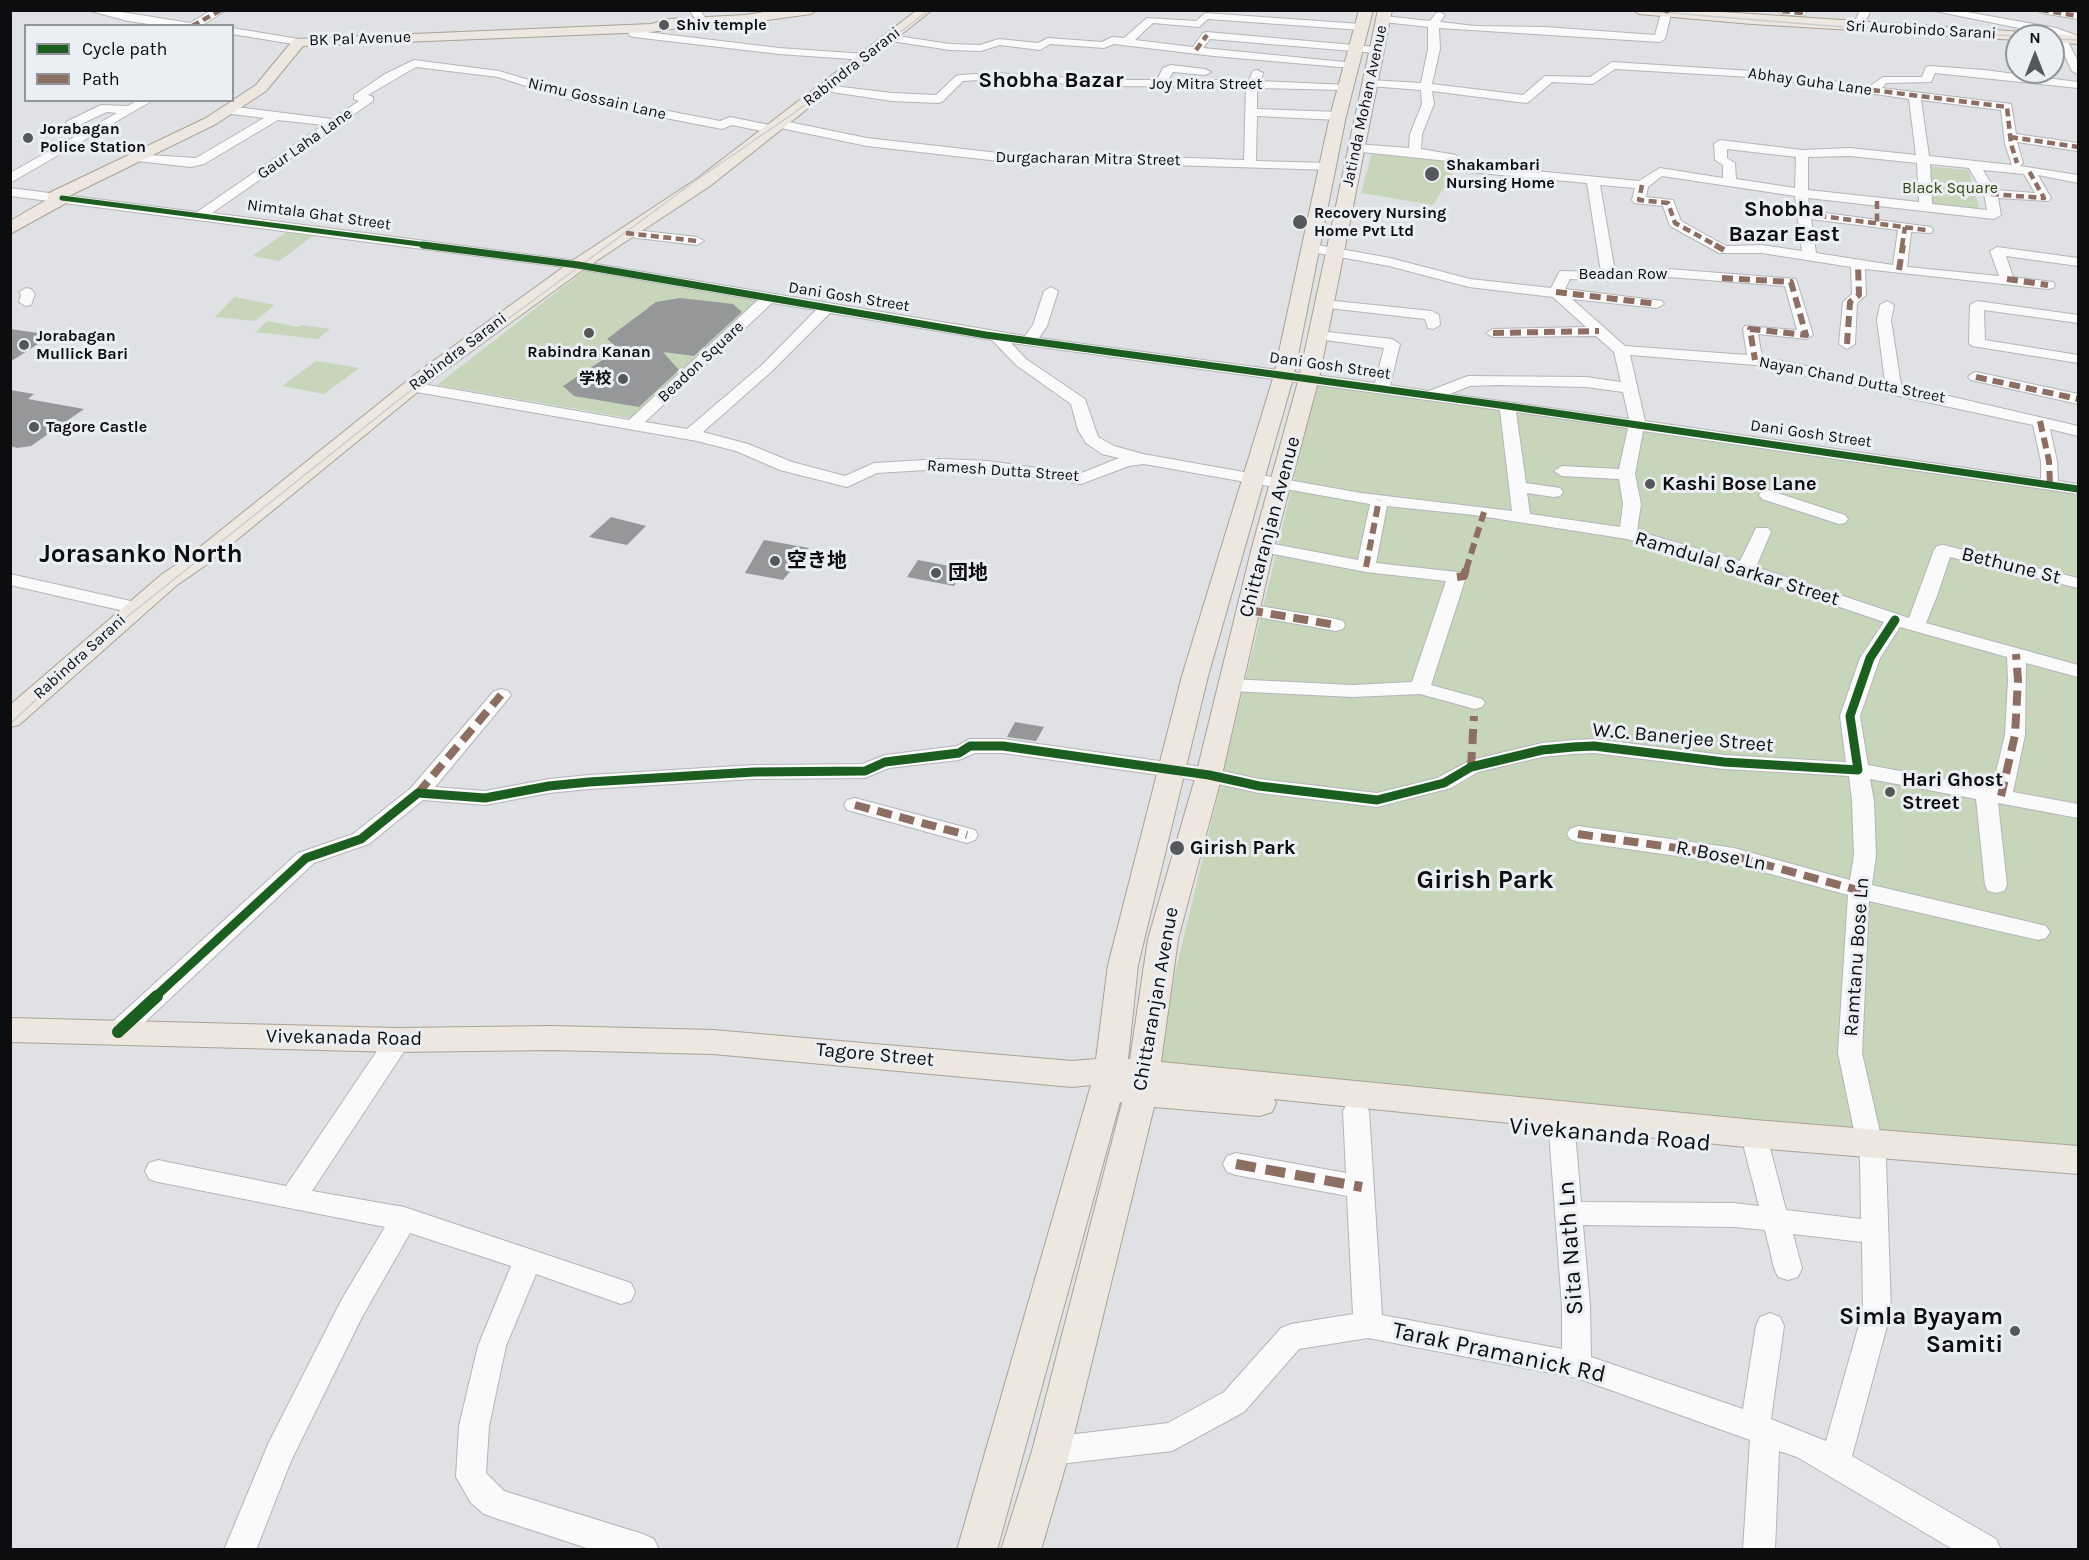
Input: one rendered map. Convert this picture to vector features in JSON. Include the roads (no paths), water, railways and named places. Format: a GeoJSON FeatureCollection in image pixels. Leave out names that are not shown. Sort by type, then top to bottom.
{"type":"FeatureCollection","features":[{"type":"Feature","properties":{"kind":"main road","name":"BK Pal Avenue"},"geometry":{"type":"LineString","coordinates":[[10,229],[58,198],[211,121],[228,110],[261,88],[299,42],[678,27],[686,24],[811,10]]}},
{"type":"Feature","properties":{"kind":"main road","name":"Rabindra Sarani"},"geometry":{"type":"LineString","coordinates":[[10,719],[137,608],[411,387],[578,265],[698,186],[926,10]]}},
{"type":"Feature","properties":{"kind":"main road"},"geometry":{"type":"LineString","coordinates":[[977,1550],[1125,1081],[1123,965],[1194,676],[1284,375],[1344,87],[1366,10]]}},
{"type":"Feature","properties":{"kind":"main road","name":"Sri Aurobindo Sarani"},"geometry":{"type":"LineString","coordinates":[[1639,10],[1858,26],[2005,30]]}},
{"type":"Feature","properties":{"kind":"main road","name":"Jatinda Mohan Avenue"},"geometry":{"type":"LineString","coordinates":[[1309,378],[1384,15]]}},
{"type":"Feature","properties":{"kind":"main road","name":"Chittaranjan Avenue"},"geometry":{"type":"LineString","coordinates":[[1021,1550],[1051,1451],[1125,1081],[1162,939],[1209,775],[1263,547],[1309,378]]}},
{"type":"Feature","properties":{"kind":"main road","name":"Vivekanada Road"},"geometry":{"type":"LineString","coordinates":[[10,1030],[398,1040],[552,1038],[678,1040]]}},
{"type":"Feature","properties":{"kind":"main road","name":"Tagore Street"},"geometry":{"type":"LineString","coordinates":[[678,1040],[914,1058],[1125,1081]]}},
{"type":"Feature","properties":{"kind":"main road","name":"Vivekananda Road"},"geometry":{"type":"LineString","coordinates":[[1125,1081],[1356,1111],[1758,1148],[2079,1160]]}},
{"type":"Feature","properties":{"kind":"main road","name":"Vivekananda Road"},"geometry":{"type":"LineString","coordinates":[[1125,1081],[1652,1124],[2079,1178]]}},
{"type":"Feature","properties":{"kind":"street"},"geometry":{"type":"LineString","coordinates":[[92,10],[128,18],[176,24]]}},
{"type":"Feature","properties":{"kind":"street"},"geometry":{"type":"LineString","coordinates":[[196,24],[221,10]]}},
{"type":"Feature","properties":{"kind":"street"},"geometry":{"type":"LineString","coordinates":[[694,10],[704,22]]}},
{"type":"Feature","properties":{"kind":"street"},"geometry":{"type":"LineString","coordinates":[[1250,164],[1251,90],[1291,10]]}},
{"type":"Feature","properties":{"kind":"street"},"geometry":{"type":"LineString","coordinates":[[1782,11],[1801,13],[1802,10]]}},
{"type":"Feature","properties":{"kind":"street"},"geometry":{"type":"LineString","coordinates":[[1858,26],[1866,10]]}},
{"type":"Feature","properties":{"kind":"street"},"geometry":{"type":"LineString","coordinates":[[1935,10],[1989,15],[2009,24]]}},
{"type":"Feature","properties":{"kind":"street"},"geometry":{"type":"LineString","coordinates":[[2041,10],[2079,16]]}},
{"type":"Feature","properties":{"kind":"street"},"geometry":{"type":"LineString","coordinates":[[1414,152],[1416,134],[1428,104],[1426,87],[1434,48],[1433,25],[1438,11]]}},
{"type":"Feature","properties":{"kind":"street"},"geometry":{"type":"LineString","coordinates":[[1384,15],[1433,25],[1627,51],[1660,39],[1666,12]]}},
{"type":"Feature","properties":{"kind":"street"},"geometry":{"type":"LineString","coordinates":[[1126,42],[1151,20],[1199,24],[1205,16],[1361,27]]}},
{"type":"Feature","properties":{"kind":"street"},"geometry":{"type":"LineString","coordinates":[[637,28],[634,34],[779,51],[866,57]]}},
{"type":"Feature","properties":{"kind":"street"},"geometry":{"type":"LineString","coordinates":[[234,31],[299,42]]}},
{"type":"Feature","properties":{"kind":"street"},"geometry":{"type":"LineString","coordinates":[[1196,50],[1207,35],[1377,50]]}},
{"type":"Feature","properties":{"kind":"street"},"geometry":{"type":"LineString","coordinates":[[891,38],[981,48],[999,42],[1040,47],[1048,41],[1104,45],[1112,40],[1265,58],[1351,65]]}},
{"type":"Feature","properties":{"kind":"street"},"geometry":{"type":"LineString","coordinates":[[2065,48],[2079,71]]}},
{"type":"Feature","properties":{"kind":"street","name":"Abhay Guha Lane"},"geometry":{"type":"LineString","coordinates":[[1426,87],[1526,99],[1549,78],[1593,81],[1627,51],[1767,75],[2007,107],[2010,137]]}},
{"type":"Feature","properties":{"kind":"street","name":"Nimu Gossain Lane"},"geometry":{"type":"LineString","coordinates":[[389,76],[414,63],[486,72],[586,99],[722,125],[730,121],[775,126]]}},
{"type":"Feature","properties":{"kind":"street"},"geometry":{"type":"LineString","coordinates":[[1872,90],[1883,80],[1927,80],[1930,69],[1984,72],[2079,85]]}},
{"type":"Feature","properties":{"kind":"street","name":"Gaur Laha Lane"},"geometry":{"type":"LineString","coordinates":[[201,215],[369,99],[358,97],[389,76]]}},
{"type":"Feature","properties":{"kind":"street","name":"Joy Mitra Street"},"geometry":{"type":"LineString","coordinates":[[825,88],[892,97],[939,99],[960,78],[995,76],[1102,83],[1254,82],[1344,87]]}},
{"type":"Feature","properties":{"kind":"street"},"geometry":{"type":"LineString","coordinates":[[1370,83],[1426,87]]}},
{"type":"Feature","properties":{"kind":"street"},"geometry":{"type":"LineString","coordinates":[[1914,96],[1923,160],[1926,207]]}},
{"type":"Feature","properties":{"kind":"street"},"geometry":{"type":"LineString","coordinates":[[10,179],[144,102]]}},
{"type":"Feature","properties":{"kind":"street"},"geometry":{"type":"LineString","coordinates":[[70,125],[105,108],[130,110]]}},
{"type":"Feature","properties":{"kind":"street"},"geometry":{"type":"LineString","coordinates":[[228,110],[335,123]]}},
{"type":"Feature","properties":{"kind":"street"},"geometry":{"type":"LineString","coordinates":[[1250,112],[1338,116]]}},
{"type":"Feature","properties":{"kind":"street"},"geometry":{"type":"LineString","coordinates":[[137,157],[191,163],[200,161],[276,116]]}},
{"type":"Feature","properties":{"kind":"street","name":"Durgacharan Mitra Street"},"geometry":{"type":"LineString","coordinates":[[775,126],[867,142],[1025,160],[1137,160],[1328,167]]}},
{"type":"Feature","properties":{"kind":"street"},"geometry":{"type":"LineString","coordinates":[[2017,164],[2010,137],[2079,147]]}},
{"type":"Feature","properties":{"kind":"street"},"geometry":{"type":"LineString","coordinates":[[1730,182],[1729,163],[1721,160],[1720,144],[1802,154],[1850,152],[2029,171],[2079,179]]}},
{"type":"Feature","properties":{"kind":"street"},"geometry":{"type":"LineString","coordinates":[[1356,148],[1414,152],[1452,158],[1459,167],[1642,185],[1660,172],[1801,193],[1994,215],[1991,194],[1974,166]]}},
{"type":"Feature","properties":{"kind":"street"},"geometry":{"type":"LineString","coordinates":[[1802,154],[1801,193],[1806,214],[1809,255]]}},
{"type":"Feature","properties":{"kind":"street"},"geometry":{"type":"LineString","coordinates":[[1991,194],[2044,198],[2029,171]]}},
{"type":"Feature","properties":{"kind":"street"},"geometry":{"type":"LineString","coordinates":[[1593,180],[1609,277]]}},
{"type":"Feature","properties":{"kind":"street"},"geometry":{"type":"LineString","coordinates":[[1642,185],[1639,200],[1668,202],[1674,223],[1724,250]]}},
{"type":"Feature","properties":{"kind":"street","name":"Nimtala Ghat Street"},"geometry":{"type":"LineString","coordinates":[[10,192],[578,265]]}},
{"type":"Feature","properties":{"kind":"street"},"geometry":{"type":"LineString","coordinates":[[1877,201],[1877,224]]}},
{"type":"Feature","properties":{"kind":"street"},"geometry":{"type":"LineString","coordinates":[[1806,214],[1926,230]]}},
{"type":"Feature","properties":{"kind":"street"},"geometry":{"type":"LineString","coordinates":[[1899,270],[1905,227]]}},
{"type":"Feature","properties":{"kind":"street"},"geometry":{"type":"LineString","coordinates":[[626,233],[698,241]]}},
{"type":"Feature","properties":{"kind":"street"},"geometry":{"type":"LineString","coordinates":[[1312,248],[1390,262],[1469,283],[1657,304]]}},
{"type":"Feature","properties":{"kind":"street"},"geometry":{"type":"LineString","coordinates":[[1722,278],[1719,254],[1724,250],[1737,248],[1809,255],[1858,265],[1899,270],[2007,279],[2048,285]]}},
{"type":"Feature","properties":{"kind":"street"},"geometry":{"type":"LineString","coordinates":[[2007,279],[1997,251],[2079,262]]}},
{"type":"Feature","properties":{"kind":"street","name":"Dani Gosh Street"},"geometry":{"type":"LineString","coordinates":[[578,265],[825,309],[996,336],[1507,405],[2079,489]]}},
{"type":"Feature","properties":{"kind":"street"},"geometry":{"type":"LineString","coordinates":[[1847,344],[1850,302],[1859,295],[1858,265]]}},
{"type":"Feature","properties":{"kind":"street","name":"Beadan Row"},"geometry":{"type":"LineString","coordinates":[[1622,350],[1556,292],[1565,274],[1609,277],[1669,273],[1791,282],[1806,335],[1750,330],[1755,360]]}},
{"type":"Feature","properties":{"kind":"street"},"geometry":{"type":"LineString","coordinates":[[1029,340],[1040,326],[1051,291]]}},
{"type":"Feature","properties":{"kind":"street","name":"Beadon Square"},"geometry":{"type":"LineString","coordinates":[[634,424],[768,299]]}},
{"type":"Feature","properties":{"kind":"street"},"geometry":{"type":"LineString","coordinates":[[1325,304],[1432,315],[1433,325]]}},
{"type":"Feature","properties":{"kind":"street"},"geometry":{"type":"LineString","coordinates":[[1887,305],[1884,320],[1894,389]]}},
{"type":"Feature","properties":{"kind":"street"},"geometry":{"type":"LineString","coordinates":[[2079,319],[1977,305],[1977,343],[2079,359]]}},
{"type":"Feature","properties":{"kind":"street"},"geometry":{"type":"LineString","coordinates":[[690,435],[766,368],[825,309]]}},
{"type":"Feature","properties":{"kind":"street"},"geometry":{"type":"LineString","coordinates":[[1493,333],[1599,331]]}},
{"type":"Feature","properties":{"kind":"street"},"geometry":{"type":"LineString","coordinates":[[1318,335],[1392,344],[1382,388]]}},
{"type":"Feature","properties":{"kind":"street"},"geometry":{"type":"LineString","coordinates":[[996,336],[1021,362],[1079,402],[1086,430],[1092,440],[1108,450],[1144,459]]}},
{"type":"Feature","properties":{"kind":"street"},"geometry":{"type":"LineString","coordinates":[[1622,350],[1638,424],[1633,435],[1627,474],[1632,504],[1628,534]]}},
{"type":"Feature","properties":{"kind":"street","name":"Nayan Chand Dutta Street"},"geometry":{"type":"LineString","coordinates":[[1622,350],[1755,360],[2079,431]]}},
{"type":"Feature","properties":{"kind":"street"},"geometry":{"type":"LineString","coordinates":[[1976,377],[2079,399]]}},
{"type":"Feature","properties":{"kind":"street"},"geometry":{"type":"LineString","coordinates":[[1432,395],[1468,381],[1586,382],[1630,388]]}},
{"type":"Feature","properties":{"kind":"street","name":"Ramesh Dutta Street"},"geometry":{"type":"LineString","coordinates":[[411,387],[690,435],[742,447],[786,466],[847,482],[874,468],[942,464],[988,466],[1081,479],[1126,461],[1144,459],[1281,484]]}},
{"type":"Feature","properties":{"kind":"street"},"geometry":{"type":"LineString","coordinates":[[1507,405],[1522,518]]}},
{"type":"Feature","properties":{"kind":"street"},"geometry":{"type":"LineString","coordinates":[[2040,421],[2049,461],[2050,484]]}},
{"type":"Feature","properties":{"kind":"street"},"geometry":{"type":"LineString","coordinates":[[1562,471],[1627,474]]}},
{"type":"Feature","properties":{"kind":"street","name":"Ramdulal Sarkar Street"},"geometry":{"type":"LineString","coordinates":[[1281,484],[1379,500],[1628,534],[1701,554],[1905,623],[2079,671]]}},
{"type":"Feature","properties":{"kind":"street"},"geometry":{"type":"LineString","coordinates":[[1519,487],[1554,492]]}},
{"type":"Feature","properties":{"kind":"street"},"geometry":{"type":"LineString","coordinates":[[1768,495],[1839,519]]}},
{"type":"Feature","properties":{"kind":"street"},"geometry":{"type":"LineString","coordinates":[[1366,567],[1379,500]]}},
{"type":"Feature","properties":{"kind":"street"},"geometry":{"type":"LineString","coordinates":[[1746,569],[1762,532]]}},
{"type":"Feature","properties":{"kind":"street"},"geometry":{"type":"LineString","coordinates":[[1263,547],[1366,567],[1457,577],[1420,688]]}},
{"type":"Feature","properties":{"kind":"street","name":"Bethune St"},"geometry":{"type":"LineString","coordinates":[[1905,623],[1928,596],[1943,550],[2079,583]]}},
{"type":"Feature","properties":{"kind":"street"},"geometry":{"type":"LineString","coordinates":[[10,579],[137,608]]}},
{"type":"Feature","properties":{"kind":"street"},"geometry":{"type":"LineString","coordinates":[[1248,610],[1336,625]]}},
{"type":"Feature","properties":{"kind":"street"},"geometry":{"type":"LineString","coordinates":[[1905,623],[1870,658],[1850,716],[1858,770],[2079,811]]}},
{"type":"Feature","properties":{"kind":"street"},"geometry":{"type":"LineString","coordinates":[[1996,885],[1993,794],[2015,735],[2018,680],[2016,654]]}},
{"type":"Feature","properties":{"kind":"street"},"geometry":{"type":"LineString","coordinates":[[1230,685],[1353,692],[1420,688],[1475,703]]}},
{"type":"Feature","properties":{"kind":"street"},"geometry":{"type":"LineString","coordinates":[[118,1032],[306,858],[361,839],[418,793],[501,695]]}},
{"type":"Feature","properties":{"kind":"street","name":"W.C. Banerjee Street"},"geometry":{"type":"LineString","coordinates":[[418,793],[484,798],[549,786],[589,782],[754,772],[865,771],[885,762],[959,753],[970,746],[1003,746],[1209,775],[1259,786],[1377,800],[1444,783],[1471,767],[1542,750],[1594,746],[1724,762],[1858,770]]}},
{"type":"Feature","properties":{"kind":"street","name":"Ramtanu Bose Ln"},"geometry":{"type":"LineString","coordinates":[[1835,1462],[1877,1311],[1872,1151],[1850,1053],[1857,908],[1865,855],[1863,801],[1858,770]]}},
{"type":"Feature","properties":{"kind":"street"},"geometry":{"type":"LineString","coordinates":[[855,805],[967,835]]}},
{"type":"Feature","properties":{"kind":"street","name":"R. Bose Ln"},"geometry":{"type":"LineString","coordinates":[[1578,834],[1734,856],[1861,891],[2038,932]]}},
{"type":"Feature","properties":{"kind":"street"},"geometry":{"type":"LineString","coordinates":[[292,1199],[398,1040]]}},
{"type":"Feature","properties":{"kind":"street"},"geometry":{"type":"LineString","coordinates":[[1356,1111],[1368,1325]]}},
{"type":"Feature","properties":{"kind":"street","name":"Sita Nath Ln"},"geometry":{"type":"LineString","coordinates":[[1563,1131],[1576,1306],[1577,1365]]}},
{"type":"Feature","properties":{"kind":"street"},"geometry":{"type":"LineString","coordinates":[[1758,1148],[1788,1268]]}},
{"type":"Feature","properties":{"kind":"street"},"geometry":{"type":"LineString","coordinates":[[1236,1164],[1362,1187]]}},
{"type":"Feature","properties":{"kind":"street"},"geometry":{"type":"LineString","coordinates":[[158,1171],[292,1199],[404,1219],[621,1292]]}},
{"type":"Feature","properties":{"kind":"street"},"geometry":{"type":"LineString","coordinates":[[1569,1213],[1734,1215],[1874,1232]]}},
{"type":"Feature","properties":{"kind":"street"},"geometry":{"type":"LineString","coordinates":[[240,1550],[280,1452],[352,1308],[404,1219]]}},
{"type":"Feature","properties":{"kind":"street"},"geometry":{"type":"LineString","coordinates":[[528,1259],[492,1346],[474,1426],[471,1477],[482,1492],[495,1503],[644,1550]]}},
{"type":"Feature","properties":{"kind":"street","name":"Tarak Pramanick Rd"},"geometry":{"type":"LineString","coordinates":[[1051,1451],[1172,1437],[1234,1402],[1291,1337],[1368,1325],[1577,1365],[1807,1447],[1985,1550]]}},
{"type":"Feature","properties":{"kind":"street"},"geometry":{"type":"LineString","coordinates":[[1759,1550],[1760,1430],[1770,1326]]}},
{"type":"Feature","properties":{"kind":"tram line"},"geometry":{"type":"LineString","coordinates":[[10,724],[108,632],[401,398],[695,181],[794,113],[929,10]]}},
{"type":"Feature","properties":{"kind":"tram line"},"geometry":{"type":"LineString","coordinates":[[1634,10],[1831,26],[2005,35]]}},
{"type":"Feature","properties":{"kind":"tram line"},"geometry":{"type":"LineString","coordinates":[[2065,39],[2078,40]]}},
{"type":"Feature","properties":{"kind":"place","name":"Shiv temple"},"geometry":{"type":"Point","coordinates":[664,25]}},
{"type":"Feature","properties":{"kind":"place","name":"Jorabagan Police Station"},"geometry":{"type":"Point","coordinates":[28,138]}},
{"type":"Feature","properties":{"kind":"place","name":"Shakambari Nursing Home"},"geometry":{"type":"Point","coordinates":[1432,174]}},
{"type":"Feature","properties":{"kind":"place","name":"Recovery Nursing Home Pvt Ltd"},"geometry":{"type":"Point","coordinates":[1300,222]}},
{"type":"Feature","properties":{"kind":"place","name":"Rabindra Kanan"},"geometry":{"type":"Point","coordinates":[589,333]}},
{"type":"Feature","properties":{"kind":"place","name":"Jorabagan Mullick Bari"},"geometry":{"type":"Point","coordinates":[24,345]}},
{"type":"Feature","properties":{"kind":"place","name":"学校"},"geometry":{"type":"Point","coordinates":[623,379]}},
{"type":"Feature","properties":{"kind":"place","name":"Tagore Castle"},"geometry":{"type":"Point","coordinates":[34,427]}},
{"type":"Feature","properties":{"kind":"place","name":"Kashi Bose Lane"},"geometry":{"type":"Point","coordinates":[1650,484]}},
{"type":"Feature","properties":{"kind":"place","name":"空き地"},"geometry":{"type":"Point","coordinates":[775,561]}},
{"type":"Feature","properties":{"kind":"place","name":"団地"},"geometry":{"type":"Point","coordinates":[936,573]}},
{"type":"Feature","properties":{"kind":"place","name":"Hari Ghost Street"},"geometry":{"type":"Point","coordinates":[1890,792]}},
{"type":"Feature","properties":{"kind":"place","name":"Girish Park"},"geometry":{"type":"Point","coordinates":[1177,848]}},
{"type":"Feature","properties":{"kind":"place","name":"Simla Byayam Samiti"},"geometry":{"type":"Point","coordinates":[2015,1331]}},
{"type":"Feature","properties":{"kind":"district","name":"Shobha Bazar"},"geometry":{"type":"Point","coordinates":[1051,81]}},
{"type":"Feature","properties":{"kind":"district","name":"Shobha Bazar East"},"geometry":{"type":"Point","coordinates":[1784,222]}},
{"type":"Feature","properties":{"kind":"district","name":"Jorasanko North"},"geometry":{"type":"Point","coordinates":[141,555]}},
{"type":"Feature","properties":{"kind":"district","name":"Girish Park"},"geometry":{"type":"Point","coordinates":[1485,881]}},
{"type":"Feature","properties":{"kind":"park label","name":"Black Square"},"geometry":{"type":"Point","coordinates":[1950,188]}}]}
